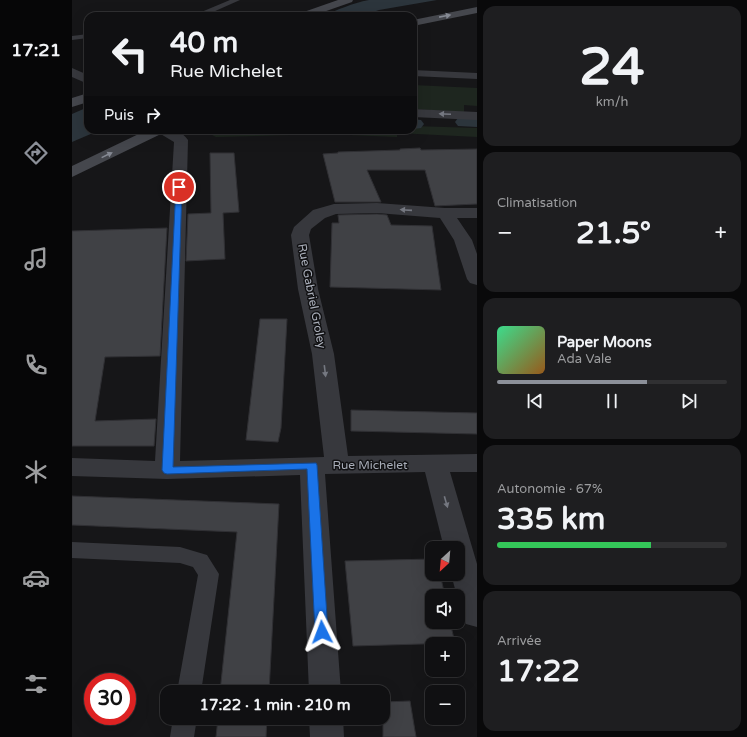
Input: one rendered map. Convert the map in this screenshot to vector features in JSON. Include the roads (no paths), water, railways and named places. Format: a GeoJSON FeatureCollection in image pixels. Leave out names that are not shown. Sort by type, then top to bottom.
{"type":"FeatureCollection","features":[{"type":"Feature","properties":{"kind":"main road"},"geometry":{"type":"LineString","coordinates":[[314,12],[348,0]]}},
{"type":"Feature","properties":{"kind":"main road"},"geometry":{"type":"LineString","coordinates":[[417,21],[477,10]]}},
{"type":"Feature","properties":{"kind":"main road"},"geometry":{"type":"LineString","coordinates":[[72,103],[84,98]]}},
{"type":"Feature","properties":{"kind":"main road"},"geometry":{"type":"LineString","coordinates":[[72,172],[150,134]]}},
{"type":"Feature","properties":{"kind":"street"},"geometry":{"type":"LineString","coordinates":[[72,72],[84,78]]}},
{"type":"Feature","properties":{"kind":"street"},"geometry":{"type":"LineString","coordinates":[[417,112],[477,116]]}},
{"type":"Feature","properties":{"kind":"street"},"geometry":{"type":"LineString","coordinates":[[167,470],[181,140],[171,134]]}},
{"type":"Feature","properties":{"kind":"street","name":"Rue Gabriel Groley"},"geometry":{"type":"LineString","coordinates":[[325,685],[323,354],[308,289],[300,235],[303,226],[319,214],[334,209],[377,208],[445,213],[477,213]]}},
{"type":"Feature","properties":{"kind":"street"},"geometry":{"type":"LineString","coordinates":[[445,213],[463,240],[477,279]]}},
{"type":"Feature","properties":{"kind":"street"},"geometry":{"type":"LineString","coordinates":[[463,240],[477,226]]}},
{"type":"Feature","properties":{"kind":"street","name":"Rue Michelet"},"geometry":{"type":"LineString","coordinates":[[72,467],[167,470],[324,465],[477,463]]}},
{"type":"Feature","properties":{"kind":"street"},"geometry":{"type":"LineString","coordinates":[[435,464],[477,615]]}},
{"type":"Feature","properties":{"kind":"street"},"geometry":{"type":"LineString","coordinates":[[327,725],[328,737]]}},
{"type":"Feature","properties":{"kind":"lane"},"geometry":{"type":"LineString","coordinates":[[207,12],[236,0]]}},
{"type":"Feature","properties":{"kind":"lane"},"geometry":{"type":"LineString","coordinates":[[72,38],[84,36]]}},
{"type":"Feature","properties":{"kind":"lane"},"geometry":{"type":"LineString","coordinates":[[417,73],[477,76]]}},
{"type":"Feature","properties":{"kind":"lane"},"geometry":{"type":"LineString","coordinates":[[72,550],[180,555],[200,561],[209,574],[190,685]]}},
{"type":"Feature","properties":{"kind":"lane"},"geometry":{"type":"LineString","coordinates":[[182,737],[184,725]]}},
{"type":"Feature","properties":{"kind":"waterway"},"geometry":{"type":"LineString","coordinates":[[464,122],[477,122]]}}]}
